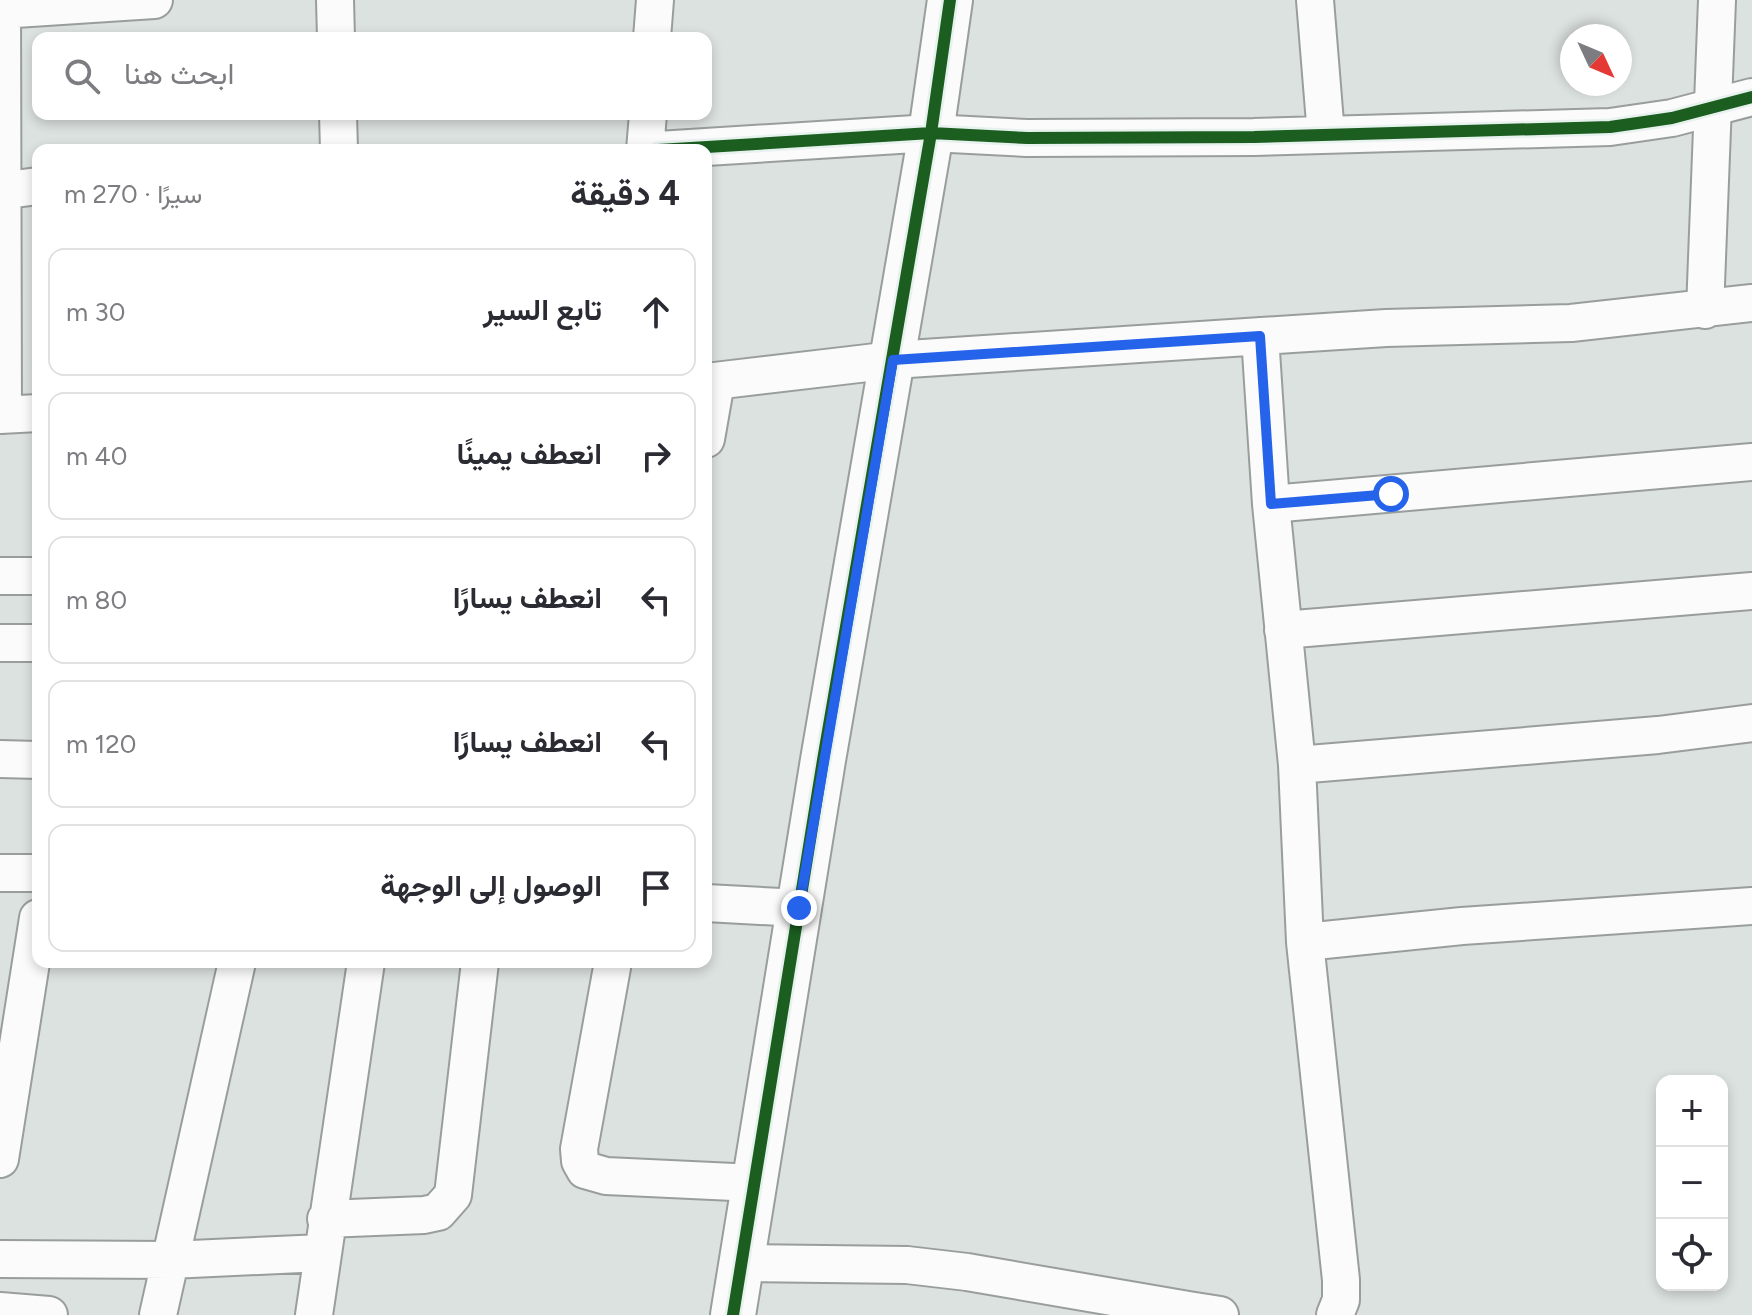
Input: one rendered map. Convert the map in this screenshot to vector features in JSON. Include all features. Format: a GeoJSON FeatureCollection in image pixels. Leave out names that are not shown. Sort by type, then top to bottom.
{"type":"FeatureCollection","features":[{"type":"Feature","properties":{"kind":"street"},"geometry":{"type":"LineString","coordinates":[[14,415],[14,189],[1,7],[154,0]]}},
{"type":"Feature","properties":{"kind":"street"},"geometry":{"type":"LineString","coordinates":[[335,0],[336,32]]}},
{"type":"Feature","properties":{"kind":"street"},"geometry":{"type":"LineString","coordinates":[[652,32],[655,0]]}},
{"type":"Feature","properties":{"kind":"street"},"geometry":{"type":"LineString","coordinates":[[733,1315],[931,133],[950,0]]}},
{"type":"Feature","properties":{"kind":"street"},"geometry":{"type":"LineString","coordinates":[[1315,0],[1326,135]]}},
{"type":"Feature","properties":{"kind":"street"},"geometry":{"type":"LineString","coordinates":[[1705,310],[1717,0]]}},
{"type":"Feature","properties":{"kind":"street"},"geometry":{"type":"LineString","coordinates":[[712,147],[931,133],[1027,138],[1326,135],[1610,127],[1672,118],[1752,97]]}},
{"type":"Feature","properties":{"kind":"street"},"geometry":{"type":"LineString","coordinates":[[338,120],[339,144]]}},
{"type":"Feature","properties":{"kind":"street"},"geometry":{"type":"LineString","coordinates":[[646,144],[648,120]]}},
{"type":"Feature","properties":{"kind":"street"},"geometry":{"type":"LineString","coordinates":[[712,382],[893,360],[1386,328],[1571,323],[1752,303]]}},
{"type":"Feature","properties":{"kind":"street"},"geometry":{"type":"LineString","coordinates":[[1260,336],[1271,504],[1297,765],[1305,942],[1341,1280],[1341,1300],[1335,1315]]}},
{"type":"Feature","properties":{"kind":"street"},"geometry":{"type":"LineString","coordinates":[[1271,504],[1752,462]]}},
{"type":"Feature","properties":{"kind":"street"},"geometry":{"type":"LineString","coordinates":[[0,576],[32,576]]}},
{"type":"Feature","properties":{"kind":"street"},"geometry":{"type":"LineString","coordinates":[[1283,630],[1752,591]]}},
{"type":"Feature","properties":{"kind":"street"},"geometry":{"type":"LineString","coordinates":[[0,643],[32,643]]}},
{"type":"Feature","properties":{"kind":"street"},"geometry":{"type":"LineString","coordinates":[[1297,765],[1658,735],[1752,723]]}},
{"type":"Feature","properties":{"kind":"street"},"geometry":{"type":"LineString","coordinates":[[0,759],[32,760]]}},
{"type":"Feature","properties":{"kind":"street"},"geometry":{"type":"LineString","coordinates":[[0,873],[32,873]]}},
{"type":"Feature","properties":{"kind":"street"},"geometry":{"type":"LineString","coordinates":[[712,903],[799,908]]}},
{"type":"Feature","properties":{"kind":"street"},"geometry":{"type":"LineString","coordinates":[[1305,942],[1462,926],[1752,906]]}},
{"type":"Feature","properties":{"kind":"street"},"geometry":{"type":"LineString","coordinates":[[0,1159],[14,987],[32,935]]}},
{"type":"Feature","properties":{"kind":"street"},"geometry":{"type":"LineString","coordinates":[[158,1315],[236,968]]}},
{"type":"Feature","properties":{"kind":"street"},"geometry":{"type":"LineString","coordinates":[[314,1315],[365,968]]}},
{"type":"Feature","properties":{"kind":"street"},"geometry":{"type":"LineString","coordinates":[[0,1259],[170,1260],[324,1236],[438,1212],[453,1195],[479,968]]}},
{"type":"Feature","properties":{"kind":"street"},"geometry":{"type":"LineString","coordinates":[[612,968],[579,1149],[585,1170],[606,1176],[755,1183]]}},
{"type":"Feature","properties":{"kind":"street"},"geometry":{"type":"LineString","coordinates":[[743,1263],[907,1265],[967,1272],[1069,1303],[1199,1313]]}},
{"type":"Feature","properties":{"kind":"street"},"geometry":{"type":"LineString","coordinates":[[0,1311],[49,1315]]}},
{"type":"Feature","properties":{"kind":"cycle path"},"geometry":{"type":"LineString","coordinates":[[733,1315],[823,760],[931,133],[950,0]]}},
{"type":"Feature","properties":{"kind":"cycle path"},"geometry":{"type":"LineString","coordinates":[[712,147],[931,133],[1027,138],[1254,137],[1610,127],[1672,118],[1752,97]]}},
{"type":"Feature","properties":{"kind":"route"},"geometry":{"type":"LineString","coordinates":[[799,908],[893,360],[1260,336],[1271,504],[1391,494]]}}]}
